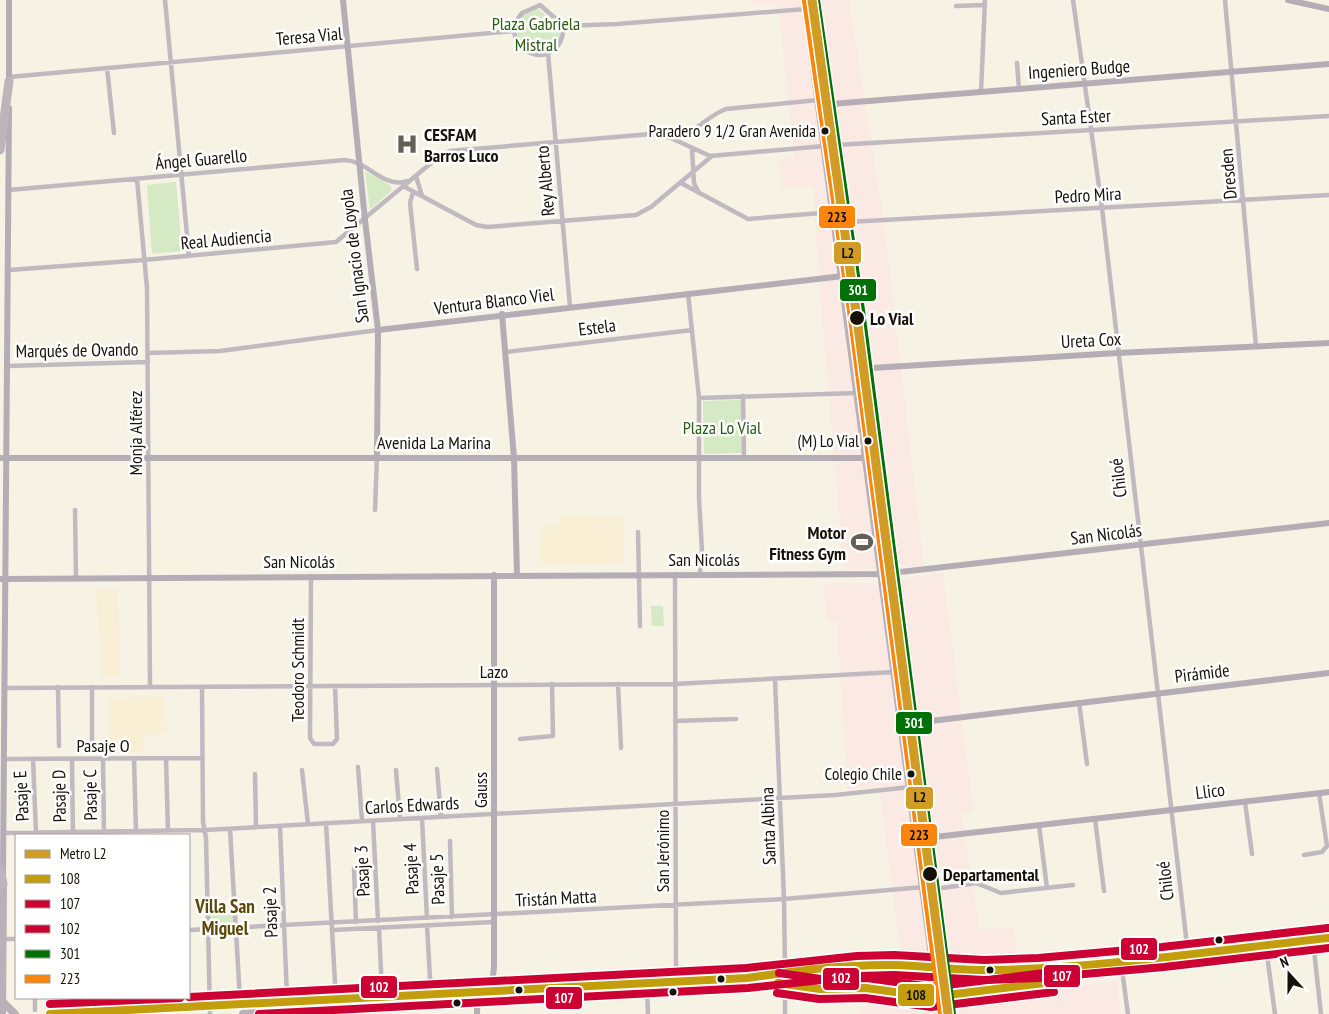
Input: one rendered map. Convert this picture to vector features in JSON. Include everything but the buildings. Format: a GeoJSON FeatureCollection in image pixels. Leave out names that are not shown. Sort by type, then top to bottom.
{"type":"FeatureCollection","features":[{"type":"Feature","properties":{"kind":"highway"},"geometry":{"type":"LineString","coordinates":[[0,150],[9,79]]}},
{"type":"Feature","properties":{"kind":"highway"},"geometry":{"type":"LineString","coordinates":[[0,869],[3,884]]}},
{"type":"Feature","properties":{"kind":"main road"},"geometry":{"type":"LineString","coordinates":[[805,0],[883,574],[940,1014]]}},
{"type":"Feature","properties":{"kind":"main road"},"geometry":{"type":"LineString","coordinates":[[816,0],[868,368],[952,1014]]}},
{"type":"Feature","properties":{"kind":"main road"},"geometry":{"type":"LineString","coordinates":[[806,9],[818,16]]}},
{"type":"Feature","properties":{"kind":"main road"},"geometry":{"type":"LineString","coordinates":[[903,727],[914,723]]}},
{"type":"Feature","properties":{"kind":"main road"},"geometry":{"type":"LineString","coordinates":[[2,1014],[3,884]]}},
{"type":"Feature","properties":{"kind":"main road"},"geometry":{"type":"LineString","coordinates":[[50,1014],[177,1009],[209,1011],[482,1001],[648,987],[676,982],[875,973],[982,979],[1329,938]]}},
{"type":"Feature","properties":{"kind":"main road"},"geometry":{"type":"LineString","coordinates":[[244,1014],[336,1001],[488,993],[878,979],[955,985],[985,984],[1329,948]]}},
{"type":"Feature","properties":{"kind":"main road"},"geometry":{"type":"LineString","coordinates":[[934,969],[995,970],[1116,962]]}},
{"type":"Feature","properties":{"kind":"main road"},"geometry":{"type":"LineString","coordinates":[[747,978],[785,971]]}},
{"type":"Feature","properties":{"kind":"main road"},"geometry":{"type":"LineString","coordinates":[[785,982],[820,989],[866,988],[928,997],[949,991],[1079,979],[1112,971]]}},
{"type":"Feature","properties":{"kind":"main road"},"geometry":{"type":"LineString","coordinates":[[2,1001],[15,1014]]}},
{"type":"Feature","properties":{"kind":"street"},"geometry":{"type":"LineString","coordinates":[[3,884],[3,458],[9,270],[9,0]]}},
{"type":"Feature","properties":{"kind":"street"},"geometry":{"type":"LineString","coordinates":[[165,0],[189,256]]}},
{"type":"Feature","properties":{"kind":"street","name":"San Ignacio de Loyola"},"geometry":{"type":"LineString","coordinates":[[343,0],[378,330],[375,510]]}},
{"type":"Feature","properties":{"kind":"street","name":"Chiloé"},"geometry":{"type":"LineString","coordinates":[[1073,0],[1102,208],[1156,693],[1188,954]]}},
{"type":"Feature","properties":{"kind":"street","name":"Dresden"},"geometry":{"type":"LineString","coordinates":[[1225,0],[1256,346]]}},
{"type":"Feature","properties":{"kind":"street"},"geometry":{"type":"LineString","coordinates":[[1288,0],[1329,9]]}},
{"type":"Feature","properties":{"kind":"street"},"geometry":{"type":"LineString","coordinates":[[564,26],[559,44],[548,53],[535,55],[525,51],[517,43],[514,31],[516,22],[522,13],[540,3],[564,26],[617,24],[806,9]]}},
{"type":"Feature","properties":{"kind":"street"},"geometry":{"type":"LineString","coordinates":[[956,6],[985,3],[981,92]]}},
{"type":"Feature","properties":{"kind":"street","name":"Teresa Vial"},"geometry":{"type":"LineString","coordinates":[[9,79],[107,68],[514,31]]}},
{"type":"Feature","properties":{"kind":"street","name":"Rey Alberto"},"geometry":{"type":"LineString","coordinates":[[548,53],[570,307]]}},
{"type":"Feature","properties":{"kind":"street"},"geometry":{"type":"LineString","coordinates":[[1017,63],[1019,89]]}},
{"type":"Feature","properties":{"kind":"street","name":"Ingeniero Budge"},"geometry":{"type":"LineString","coordinates":[[831,104],[1329,64]]}},
{"type":"Feature","properties":{"kind":"street"},"geometry":{"type":"LineString","coordinates":[[107,68],[114,133]]}},
{"type":"Feature","properties":{"kind":"street"},"geometry":{"type":"LineString","coordinates":[[671,138],[689,134],[713,115],[726,109],[818,100]]}},
{"type":"Feature","properties":{"kind":"street","name":"Santa Ester"},"geometry":{"type":"LineString","coordinates":[[714,156],[836,144],[1329,116]]}},
{"type":"Feature","properties":{"kind":"street"},"geometry":{"type":"LineString","coordinates":[[651,134],[671,138],[707,156],[714,156],[651,207],[636,215],[482,226],[403,186],[448,151],[556,140],[651,134]]}},
{"type":"Feature","properties":{"kind":"street"},"geometry":{"type":"LineString","coordinates":[[692,148],[695,172],[694,183],[699,194]]}},
{"type":"Feature","properties":{"kind":"street","name":"Ángel Guarello"},"geometry":{"type":"LineString","coordinates":[[9,190],[345,160],[359,163],[390,182]]}},
{"type":"Feature","properties":{"kind":"street"},"geometry":{"type":"LineString","coordinates":[[416,176],[417,187],[422,197]]}},
{"type":"Feature","properties":{"kind":"street","name":"Monja Alférez"},"geometry":{"type":"LineString","coordinates":[[137,179],[144,260],[148,353],[150,687]]}},
{"type":"Feature","properties":{"kind":"street"},"geometry":{"type":"LineString","coordinates":[[390,182],[410,181]]}},
{"type":"Feature","properties":{"kind":"street"},"geometry":{"type":"LineString","coordinates":[[390,182],[394,187],[394,194]]}},
{"type":"Feature","properties":{"kind":"street"},"geometry":{"type":"LineString","coordinates":[[681,183],[748,219],[834,212]]}},
{"type":"Feature","properties":{"kind":"street","name":"Real Audiencia"},"geometry":{"type":"LineString","coordinates":[[9,270],[144,260],[336,242],[365,220],[403,186]]}},
{"type":"Feature","properties":{"kind":"street"},"geometry":{"type":"LineString","coordinates":[[413,192],[410,203],[417,269]]}},
{"type":"Feature","properties":{"kind":"street","name":"Pedro Mira"},"geometry":{"type":"LineString","coordinates":[[848,222],[1329,195]]}},
{"type":"Feature","properties":{"kind":"street","name":"Ventura Blanco Viel"},"geometry":{"type":"LineString","coordinates":[[148,353],[208,352],[502,314],[843,276]]}},
{"type":"Feature","properties":{"kind":"street"},"geometry":{"type":"LineString","coordinates":[[688,293],[699,398],[702,551],[700,574]]}},
{"type":"Feature","properties":{"kind":"street"},"geometry":{"type":"LineString","coordinates":[[502,314],[514,458],[517,575]]}},
{"type":"Feature","properties":{"kind":"street","name":"Estela"},"geometry":{"type":"LineString","coordinates":[[505,352],[692,330]]}},
{"type":"Feature","properties":{"kind":"street","name":"Ureta Cox"},"geometry":{"type":"LineString","coordinates":[[855,370],[1118,353],[1329,343]]}},
{"type":"Feature","properties":{"kind":"street","name":"Marqués de Ovando"},"geometry":{"type":"LineString","coordinates":[[7,366],[148,362]]}},
{"type":"Feature","properties":{"kind":"street"},"geometry":{"type":"LineString","coordinates":[[699,398],[858,393]]}},
{"type":"Feature","properties":{"kind":"street"},"geometry":{"type":"LineString","coordinates":[[743,396],[744,457]]}},
{"type":"Feature","properties":{"kind":"street","name":"Avenida La Marina"},"geometry":{"type":"LineString","coordinates":[[3,458],[377,456],[867,458]]}},
{"type":"Feature","properties":{"kind":"street"},"geometry":{"type":"LineString","coordinates":[[75,510],[76,578]]}},
{"type":"Feature","properties":{"kind":"street","name":"San Nicolás"},"geometry":{"type":"LineString","coordinates":[[3,578],[895,574],[1329,523]]}},
{"type":"Feature","properties":{"kind":"street"},"geometry":{"type":"LineString","coordinates":[[638,532],[640,626]]}},
{"type":"Feature","properties":{"kind":"street","name":"San Jerónimo"},"geometry":{"type":"LineString","coordinates":[[675,574],[676,982]]}},
{"type":"Feature","properties":{"kind":"street","name":"Gauss"},"geometry":{"type":"LineString","coordinates":[[477,1014],[477,1008],[492,986],[494,975],[494,575]]}},
{"type":"Feature","properties":{"kind":"street","name":"Teodoro Schmidt"},"geometry":{"type":"LineString","coordinates":[[311,576],[310,738],[311,742],[317,745],[333,744],[337,739],[335,686]]}},
{"type":"Feature","properties":{"kind":"street","name":"Lazo"},"geometry":{"type":"LineString","coordinates":[[4,688],[675,684],[896,672]]}},
{"type":"Feature","properties":{"kind":"street","name":"Pirámide"},"geometry":{"type":"LineString","coordinates":[[914,723],[1329,673]]}},
{"type":"Feature","properties":{"kind":"street","name":"Santa Albina"},"geometry":{"type":"LineString","coordinates":[[775,680],[785,971]]}},
{"type":"Feature","properties":{"kind":"street"},"geometry":{"type":"LineString","coordinates":[[520,739],[553,736],[552,684]]}},
{"type":"Feature","properties":{"kind":"street"},"geometry":{"type":"LineString","coordinates":[[618,684],[621,748]]}},
{"type":"Feature","properties":{"kind":"street"},"geometry":{"type":"LineString","coordinates":[[202,686],[202,758],[209,1011]]}},
{"type":"Feature","properties":{"kind":"street"},"geometry":{"type":"LineString","coordinates":[[92,687],[92,747]]}},
{"type":"Feature","properties":{"kind":"street"},"geometry":{"type":"LineString","coordinates":[[58,688],[59,746]]}},
{"type":"Feature","properties":{"kind":"street"},"geometry":{"type":"LineString","coordinates":[[1079,702],[1087,764]]}},
{"type":"Feature","properties":{"kind":"street"},"geometry":{"type":"LineString","coordinates":[[676,721],[736,719]]}},
{"type":"Feature","properties":{"kind":"street"},"geometry":{"type":"LineString","coordinates":[[166,758],[168,831]]}},
{"type":"Feature","properties":{"kind":"street","name":"Pasaje O"},"geometry":{"type":"LineString","coordinates":[[4,760],[202,758]]}},
{"type":"Feature","properties":{"kind":"street","name":"Pasaje E"},"geometry":{"type":"LineString","coordinates":[[33,759],[36,832]]}},
{"type":"Feature","properties":{"kind":"street","name":"Pasaje D"},"geometry":{"type":"LineString","coordinates":[[72,759],[73,834]]}},
{"type":"Feature","properties":{"kind":"street","name":"Pasaje C"},"geometry":{"type":"LineString","coordinates":[[103,759],[104,832]]}},
{"type":"Feature","properties":{"kind":"street"},"geometry":{"type":"LineString","coordinates":[[134,759],[136,831]]}},
{"type":"Feature","properties":{"kind":"street"},"geometry":{"type":"LineString","coordinates":[[358,767],[362,821]]}},
{"type":"Feature","properties":{"kind":"street"},"geometry":{"type":"LineString","coordinates":[[437,769],[441,817]]}},
{"type":"Feature","properties":{"kind":"street"},"geometry":{"type":"LineString","coordinates":[[302,770],[308,824]]}},
{"type":"Feature","properties":{"kind":"street"},"geometry":{"type":"LineString","coordinates":[[396,770],[400,819]]}},
{"type":"Feature","properties":{"kind":"street"},"geometry":{"type":"LineString","coordinates":[[255,774],[256,827]]}},
{"type":"Feature","properties":{"kind":"street","name":"Carlos Edwards"},"geometry":{"type":"LineString","coordinates":[[3,833],[73,834],[136,831],[146,833],[230,829],[780,799],[851,794],[910,787]]}},
{"type":"Feature","properties":{"kind":"street","name":"Llico"},"geometry":{"type":"LineString","coordinates":[[917,839],[1329,792]]}},
{"type":"Feature","properties":{"kind":"street"},"geometry":{"type":"LineString","coordinates":[[1304,855],[1322,852],[1327,846],[1319,793]]}},
{"type":"Feature","properties":{"kind":"street"},"geometry":{"type":"LineString","coordinates":[[1245,802],[1252,854]]}},
{"type":"Feature","properties":{"kind":"street","name":"Pasaje 4"},"geometry":{"type":"LineString","coordinates":[[422,818],[427,918]]}},
{"type":"Feature","properties":{"kind":"street"},"geometry":{"type":"LineString","coordinates":[[1094,819],[1104,891]]}},
{"type":"Feature","properties":{"kind":"street","name":"Pasaje 3"},"geometry":{"type":"LineString","coordinates":[[372,821],[378,921]]}},
{"type":"Feature","properties":{"kind":"street"},"geometry":{"type":"LineString","coordinates":[[326,823],[336,1001]]}},
{"type":"Feature","properties":{"kind":"street"},"geometry":{"type":"LineString","coordinates":[[1040,825],[1046,888]]}},
{"type":"Feature","properties":{"kind":"street","name":"Pasaje 2"},"geometry":{"type":"LineString","coordinates":[[280,826],[288,1007]]}},
{"type":"Feature","properties":{"kind":"street"},"geometry":{"type":"LineString","coordinates":[[230,829],[240,1000]]}},
{"type":"Feature","properties":{"kind":"street","name":"Pasaje 5"},"geometry":{"type":"LineString","coordinates":[[450,841],[452,917]]}},
{"type":"Feature","properties":{"kind":"street"},"geometry":{"type":"LineString","coordinates":[[354,869],[356,922]]}},
{"type":"Feature","properties":{"kind":"street"},"geometry":{"type":"LineString","coordinates":[[936,889],[976,883],[1001,893],[1073,886]]}},
{"type":"Feature","properties":{"kind":"street","name":"Tristán Matta"},"geometry":{"type":"LineString","coordinates":[[332,930],[427,925],[494,918],[784,899],[924,887]]}},
{"type":"Feature","properties":{"kind":"street","name":"Tristán Matta"},"geometry":{"type":"LineString","coordinates":[[190,930],[452,917],[494,918]]}},
{"type":"Feature","properties":{"kind":"street"},"geometry":{"type":"LineString","coordinates":[[427,925],[431,996]]}},
{"type":"Feature","properties":{"kind":"street"},"geometry":{"type":"LineString","coordinates":[[379,928],[382,992]]}},
{"type":"Feature","properties":{"kind":"street"},"geometry":{"type":"LineString","coordinates":[[2,940],[15,939]]}},
{"type":"Feature","properties":{"kind":"street"},"geometry":{"type":"LineString","coordinates":[[1314,950],[1321,1014]]}},
{"type":"Feature","properties":{"kind":"street"},"geometry":{"type":"LineString","coordinates":[[1267,955],[1275,1014]]}},
{"type":"Feature","properties":{"kind":"street"},"geometry":{"type":"LineString","coordinates":[[785,971],[880,965],[934,969]]}},
{"type":"Feature","properties":{"kind":"street"},"geometry":{"type":"LineString","coordinates":[[1122,970],[1128,1014]]}},
{"type":"Feature","properties":{"kind":"street"},"geometry":{"type":"LineString","coordinates":[[785,982],[785,1014]]}},
{"type":"Feature","properties":{"kind":"street"},"geometry":{"type":"LineString","coordinates":[[648,987],[648,1014]]}},
{"type":"Feature","properties":{"kind":"street"},"geometry":{"type":"LineString","coordinates":[[34,999],[35,1010]]}},
{"type":"Feature","properties":{"kind":"street"},"geometry":{"type":"LineString","coordinates":[[86,999],[87,1012]]}},
{"type":"Feature","properties":{"kind":"street"},"geometry":{"type":"LineString","coordinates":[[106,999],[107,1011]]}},
{"type":"Feature","properties":{"kind":"street"},"geometry":{"type":"LineString","coordinates":[[176,999],[177,1009]]}},
{"type":"Feature","properties":{"kind":"shaded area"},"geometry":{"type":"Polygon","coordinates":[[[753,0],[849,0],[884,222],[924,566],[844,570],[820,296],[813,186],[782,189],[778,160],[794,158],[778,4],[754,5],[753,0]]]}},
{"type":"Feature","properties":{"kind":"shaded area"},"geometry":{"type":"Polygon","coordinates":[[[559,515],[623,517],[623,563],[540,564],[541,526],[558,526],[559,515]]]}},
{"type":"Feature","properties":{"kind":"shaded area"},"geometry":{"type":"Polygon","coordinates":[[[943,573],[974,812],[961,815],[980,930],[1013,926],[1024,992],[1117,981],[1121,1014],[861,1014],[860,1007],[913,1000],[920,1005],[931,1004],[926,961],[901,962],[879,787],[847,790],[837,621],[826,621],[824,584],[877,583],[943,573]]]}},
{"type":"Feature","properties":{"kind":"shaded area"},"geometry":{"type":"Polygon","coordinates":[[[97,590],[118,590],[120,677],[102,678],[97,590]]]}},
{"type":"Feature","properties":{"kind":"shaded area"},"geometry":{"type":"Polygon","coordinates":[[[164,697],[164,723],[168,724],[168,734],[143,735],[143,753],[109,753],[109,698],[164,697]]]}},
{"type":"Feature","properties":{"kind":"green space","name":"Plaza Gabriela Mistral"},"geometry":{"type":"Polygon","coordinates":[[[537,8],[562,28],[556,44],[549,50],[540,53],[525,49],[520,45],[517,35],[518,21],[521,14],[537,8]]]}},
{"type":"Feature","properties":{"kind":"green space"},"geometry":{"type":"Polygon","coordinates":[[[365,171],[390,185],[392,190],[370,210],[365,171]]]}},
{"type":"Feature","properties":{"kind":"green space"},"geometry":{"type":"Polygon","coordinates":[[[176,182],[182,251],[152,254],[147,185],[176,182]]]}},
{"type":"Feature","properties":{"kind":"green space","name":"Plaza Lo Vial"},"geometry":{"type":"Polygon","coordinates":[[[741,400],[742,453],[704,454],[703,401],[741,400]]]}},
{"type":"Feature","properties":{"kind":"green space"},"geometry":{"type":"Polygon","coordinates":[[[651,606],[663,606],[664,626],[652,626],[651,606]]]}},
{"type":"Feature","properties":{"kind":"green space"},"geometry":{"type":"Polygon","coordinates":[[[233,910],[234,924],[210,926],[209,912],[233,910]]]}},
{"type":"Feature","properties":{"kind":"metro line","name":"L2"},"geometry":{"type":"LineString","coordinates":[[812,0],[857,319],[948,1014]]}},
{"type":"Feature","properties":{"kind":"transit line","name":"301"},"geometry":{"type":"LineString","coordinates":[[816,0],[861,310],[952,1014]]}},
{"type":"Feature","properties":{"kind":"transit line","name":"223"},"geometry":{"type":"LineString","coordinates":[[806,1],[851,311],[942,1014]]}},
{"type":"Feature","properties":{"kind":"transit line","name":"102"},"geometry":{"type":"LineString","coordinates":[[190,997],[746,968],[857,956],[894,955],[984,960],[1038,958],[1162,947],[1328,928]]}},
{"type":"Feature","properties":{"kind":"transit line","name":"108"},"geometry":{"type":"LineString","coordinates":[[50,1014],[747,978],[857,966],[894,965],[984,970],[1039,968],[1122,962],[1329,938]]}},
{"type":"Feature","properties":{"kind":"transit line","name":"107"},"geometry":{"type":"LineString","coordinates":[[259,1014],[748,988],[858,976],[894,975],[984,980],[1039,978],[1164,967],[1329,948]]}},
{"type":"Feature","properties":{"kind":"transit line","name":"102"},"geometry":{"type":"LineString","coordinates":[[779,973],[821,979],[867,978],[931,987],[1052,972]]}},
{"type":"Feature","properties":{"kind":"transit line","name":"108"},"geometry":{"type":"LineString","coordinates":[[778,983],[820,989],[866,988],[931,997],[1053,982]]}},
{"type":"Feature","properties":{"kind":"transit line","name":"107"},"geometry":{"type":"LineString","coordinates":[[777,993],[819,999],[865,998],[931,1007],[1054,992]]}},
{"type":"Feature","properties":{"kind":"transit line","name":"102"},"geometry":{"type":"LineString","coordinates":[[50,1004],[158,999]]}},
{"type":"Feature","properties":{"kind":"place","name":"Paradero 9 1/2 Gran Avenida"},"geometry":{"type":"Point","coordinates":[825,131]}},
{"type":"Feature","properties":{"kind":"place","name":"CESFAM Barros Luco"},"geometry":{"type":"Point","coordinates":[407,144]}},
{"type":"Feature","properties":{"kind":"place","name":"Lo Vial"},"geometry":{"type":"Point","coordinates":[857,318]}},
{"type":"Feature","properties":{"kind":"place","name":"(M) Lo Vial"},"geometry":{"type":"Point","coordinates":[868,441]}},
{"type":"Feature","properties":{"kind":"place","name":"Motor Fitness Gym"},"geometry":{"type":"Point","coordinates":[862,542]}},
{"type":"Feature","properties":{"kind":"place","name":"Colegio Chile"},"geometry":{"type":"Point","coordinates":[911,774]}},
{"type":"Feature","properties":{"kind":"place","name":"Departamental"},"geometry":{"type":"Point","coordinates":[930,874]}},
{"type":"Feature","properties":{"kind":"district","name":"Villa San Miguel"},"geometry":{"type":"Point","coordinates":[225,917]}}]}
